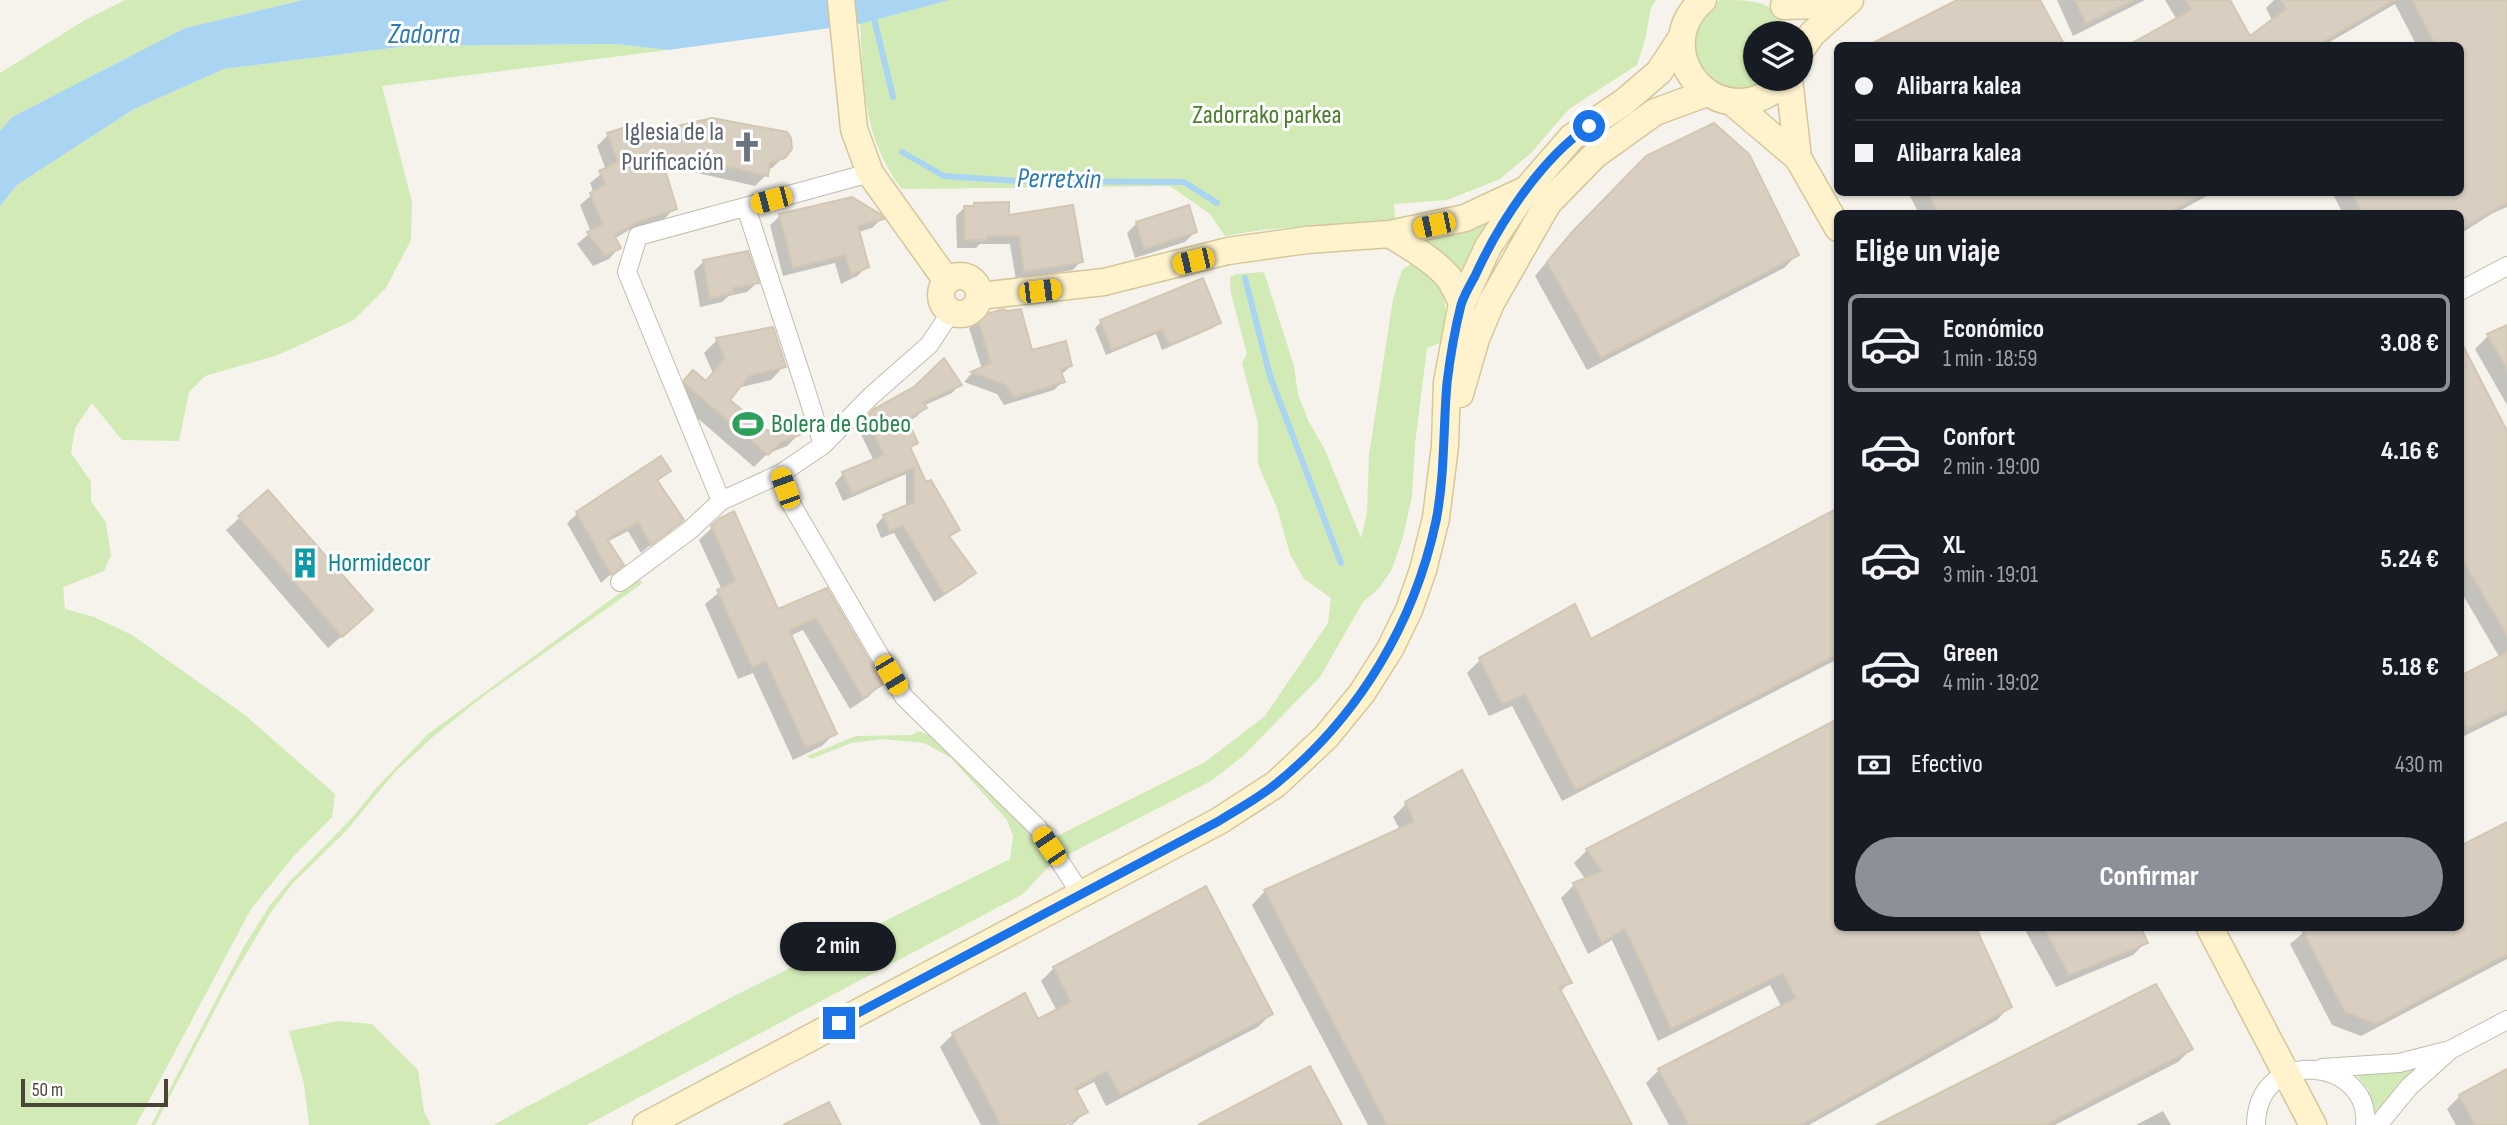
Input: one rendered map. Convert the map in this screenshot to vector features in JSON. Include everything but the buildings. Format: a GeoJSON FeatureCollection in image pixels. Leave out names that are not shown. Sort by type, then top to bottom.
{"type":"FeatureCollection","features":[{"type":"Feature","properties":{"kind":"street"},"geometry":{"type":"LineString","coordinates":[[841,0],[854,129],[870,173],[947,281]]}},
{"type":"Feature","properties":{"kind":"street"},"geometry":{"type":"LineString","coordinates":[[1703,0],[1686,21],[1682,37],[1683,58],[1692,78],[1707,93],[1732,102],[1754,102],[1775,91]]}},
{"type":"Feature","properties":{"kind":"street"},"geometry":{"type":"LineString","coordinates":[[1781,3],[1824,5],[1835,0]]}},
{"type":"Feature","properties":{"kind":"street"},"geometry":{"type":"LineString","coordinates":[[1813,33],[1850,0]]}},
{"type":"Feature","properties":{"kind":"street"},"geometry":{"type":"LineString","coordinates":[[1781,3],[1793,21]]}},
{"type":"Feature","properties":{"kind":"street"},"geometry":{"type":"LineString","coordinates":[[646,1125],[1219,821],[1276,784],[1326,737],[1362,693],[1395,640],[1423,570],[1436,518],[1445,446],[1447,382],[1462,303],[1488,247],[1526,190],[1572,137],[1624,102],[1659,72],[1682,37]]}},
{"type":"Feature","properties":{"kind":"street"},"geometry":{"type":"LineString","coordinates":[[1790,91],[1798,158]]}},
{"type":"Feature","properties":{"kind":"street"},"geometry":{"type":"LineString","coordinates":[[1445,446],[1476,340],[1490,303],[1548,203],[1595,155],[1655,112],[1707,93]]}},
{"type":"Feature","properties":{"kind":"street"},"geometry":{"type":"LineString","coordinates":[[1732,102],[1798,158],[1834,221]]}},
{"type":"Feature","properties":{"kind":"street"},"geometry":{"type":"LineString","coordinates":[[721,501],[627,272],[638,236],[870,173]]}},
{"type":"Feature","properties":{"kind":"street"},"geometry":{"type":"LineString","coordinates":[[980,296],[1104,282],[1228,251],[1307,240],[1390,234],[1465,218],[1526,190]]}},
{"type":"Feature","properties":{"kind":"street"},"geometry":{"type":"LineString","coordinates":[[746,206],[824,445]]}},
{"type":"Feature","properties":{"kind":"street"},"geometry":{"type":"LineString","coordinates":[[1390,234],[1430,261],[1450,279],[1462,303]]}},
{"type":"Feature","properties":{"kind":"street"},"geometry":{"type":"LineString","coordinates":[[2464,288],[2507,266]]}},
{"type":"Feature","properties":{"kind":"street"},"geometry":{"type":"LineString","coordinates":[[957,275],[969,277],[977,284],[980,296],[975,308],[964,314],[951,312],[944,306],[941,298],[942,288],[957,275]]}},
{"type":"Feature","properties":{"kind":"street"},"geometry":{"type":"LineString","coordinates":[[620,582],[690,530],[721,501],[780,474],[824,445],[872,396],[929,345],[951,312]]}},
{"type":"Feature","properties":{"kind":"street"},"geometry":{"type":"LineString","coordinates":[[780,474],[790,502],[904,696],[1038,828],[1081,894]]}},
{"type":"Feature","properties":{"kind":"street"},"geometry":{"type":"LineString","coordinates":[[2212,931],[2313,1125]]}},
{"type":"Feature","properties":{"kind":"street"},"geometry":{"type":"LineString","coordinates":[[2256,1125],[2261,1099],[2270,1085],[2287,1073],[2300,1069],[2399,1063],[2450,1050],[2507,1020]]}},
{"type":"Feature","properties":{"kind":"street"},"geometry":{"type":"LineString","coordinates":[[2378,1125],[2409,1087],[2450,1050]]}},
{"type":"Feature","properties":{"kind":"street"},"geometry":{"type":"LineString","coordinates":[[2318,1069],[2336,1075],[2351,1086],[2361,1102],[2365,1125]]}},
{"type":"Feature","properties":{"kind":"green space"},"geometry":{"type":"Polygon","coordinates":[[[125,0],[303,0],[185,28],[12,117],[0,131],[0,73],[85,20],[125,0]]]}},
{"type":"Feature","properties":{"kind":"green space","name":"Zadorrako parkea"},"geometry":{"type":"Polygon","coordinates":[[[950,0],[1656,0],[1651,8],[1637,65],[1569,109],[1530,154],[1500,179],[1447,200],[1394,204],[1395,219],[1261,230],[1225,236],[1210,214],[1170,186],[902,189],[879,150],[872,130],[864,89],[860,24],[950,0]]]}},
{"type":"Feature","properties":{"kind":"green space"},"geometry":{"type":"Polygon","coordinates":[[[1720,0],[1753,2],[1771,8],[1783,21],[1743,21],[1743,89],[1724,92],[1704,79],[1693,58],[1692,34],[1703,12],[1720,0]]]}},
{"type":"Feature","properties":{"kind":"green space"},"geometry":{"type":"Polygon","coordinates":[[[616,44],[668,50],[382,86],[412,202],[411,240],[386,288],[354,320],[278,355],[205,376],[189,392],[179,441],[122,440],[92,403],[75,428],[71,453],[91,482],[91,501],[106,523],[111,556],[104,571],[63,587],[65,609],[94,617],[132,635],[245,715],[335,794],[332,817],[294,856],[251,909],[136,1125],[0,1125],[0,206],[17,185],[134,109],[224,69],[408,46],[616,44]]]}},
{"type":"Feature","properties":{"kind":"green space"},"geometry":{"type":"Polygon","coordinates":[[[1504,210],[1462,283],[1412,239],[1504,210]]]}},
{"type":"Feature","properties":{"kind":"green space"},"geometry":{"type":"Polygon","coordinates":[[[1412,263],[1433,276],[1439,285],[1446,317],[1444,341],[1427,348],[1415,444],[1412,496],[1402,541],[1391,571],[1379,588],[1363,602],[1320,677],[1243,756],[1211,781],[1067,855],[1053,838],[1205,762],[1265,716],[1328,623],[1331,598],[1304,579],[1290,554],[1277,508],[1258,464],[1258,423],[1242,363],[1247,354],[1231,293],[1230,277],[1264,272],[1294,366],[1298,395],[1325,450],[1361,538],[1367,513],[1369,455],[1393,299],[1402,270],[1412,263]]]}},
{"type":"Feature","properties":{"kind":"green space"},"geometry":{"type":"Polygon","coordinates":[[[639,579],[643,583],[485,695],[435,735],[395,772],[346,831],[293,883],[271,912],[229,983],[155,1125],[151,1125],[243,948],[270,905],[289,882],[352,818],[377,787],[428,734],[639,579]]]}},
{"type":"Feature","properties":{"kind":"green space"},"geometry":{"type":"Polygon","coordinates":[[[918,731],[935,737],[1000,799],[1046,854],[1051,864],[1023,894],[587,1125],[493,1125],[732,997],[1010,859],[1013,836],[1007,820],[951,758],[924,743],[882,739],[851,743],[811,759],[807,756],[856,736],[912,735],[918,731]]]}},
{"type":"Feature","properties":{"kind":"green space"},"geometry":{"type":"Polygon","coordinates":[[[339,1021],[372,1024],[418,1070],[424,1112],[431,1125],[309,1125],[304,1084],[289,1031],[339,1021]]]}},
{"type":"Feature","properties":{"kind":"green space"},"geometry":{"type":"Polygon","coordinates":[[[2423,1065],[2396,1088],[2376,1115],[2368,1089],[2354,1072],[2423,1065]]]}},
{"type":"Feature","properties":{"kind":"water","name":"Zadorra"},"geometry":{"type":"Polygon","coordinates":[[[303,0],[950,0],[860,24],[668,50],[616,44],[408,46],[224,69],[134,109],[17,185],[0,206],[0,131],[12,117],[185,28],[303,0]]]}},
{"type":"Feature","properties":{"kind":"waterway","name":"Perretxin"},"geometry":{"type":"LineString","coordinates":[[873,14],[893,97]]}},
{"type":"Feature","properties":{"kind":"waterway","name":"Perretxin"},"geometry":{"type":"LineString","coordinates":[[902,152],[944,176],[1017,181],[1184,182],[1217,203]]}},
{"type":"Feature","properties":{"kind":"waterway","name":"Perretxin"},"geometry":{"type":"LineString","coordinates":[[1245,278],[1270,376],[1341,563]]}},
{"type":"Feature","properties":{"kind":"place","name":"Iglesia de la Purificación"},"geometry":{"type":"Point","coordinates":[747,147]}},
{"type":"Feature","properties":{"kind":"place","name":"Bolera de Gobeo"},"geometry":{"type":"Point","coordinates":[748,424]}},
{"type":"Feature","properties":{"kind":"place","name":"Hormidecor"},"geometry":{"type":"Point","coordinates":[305,563]}},
{"type":"Feature","properties":{"kind":"route"},"geometry":{"type":"LineString","coordinates":[[839,1023],[1219,821],[1276,784],[1326,737],[1362,693],[1390,649],[1409,610],[1423,570],[1436,518],[1445,446],[1447,382],[1462,303],[1488,247],[1526,190],[1572,137],[1589,126]]}}]}
